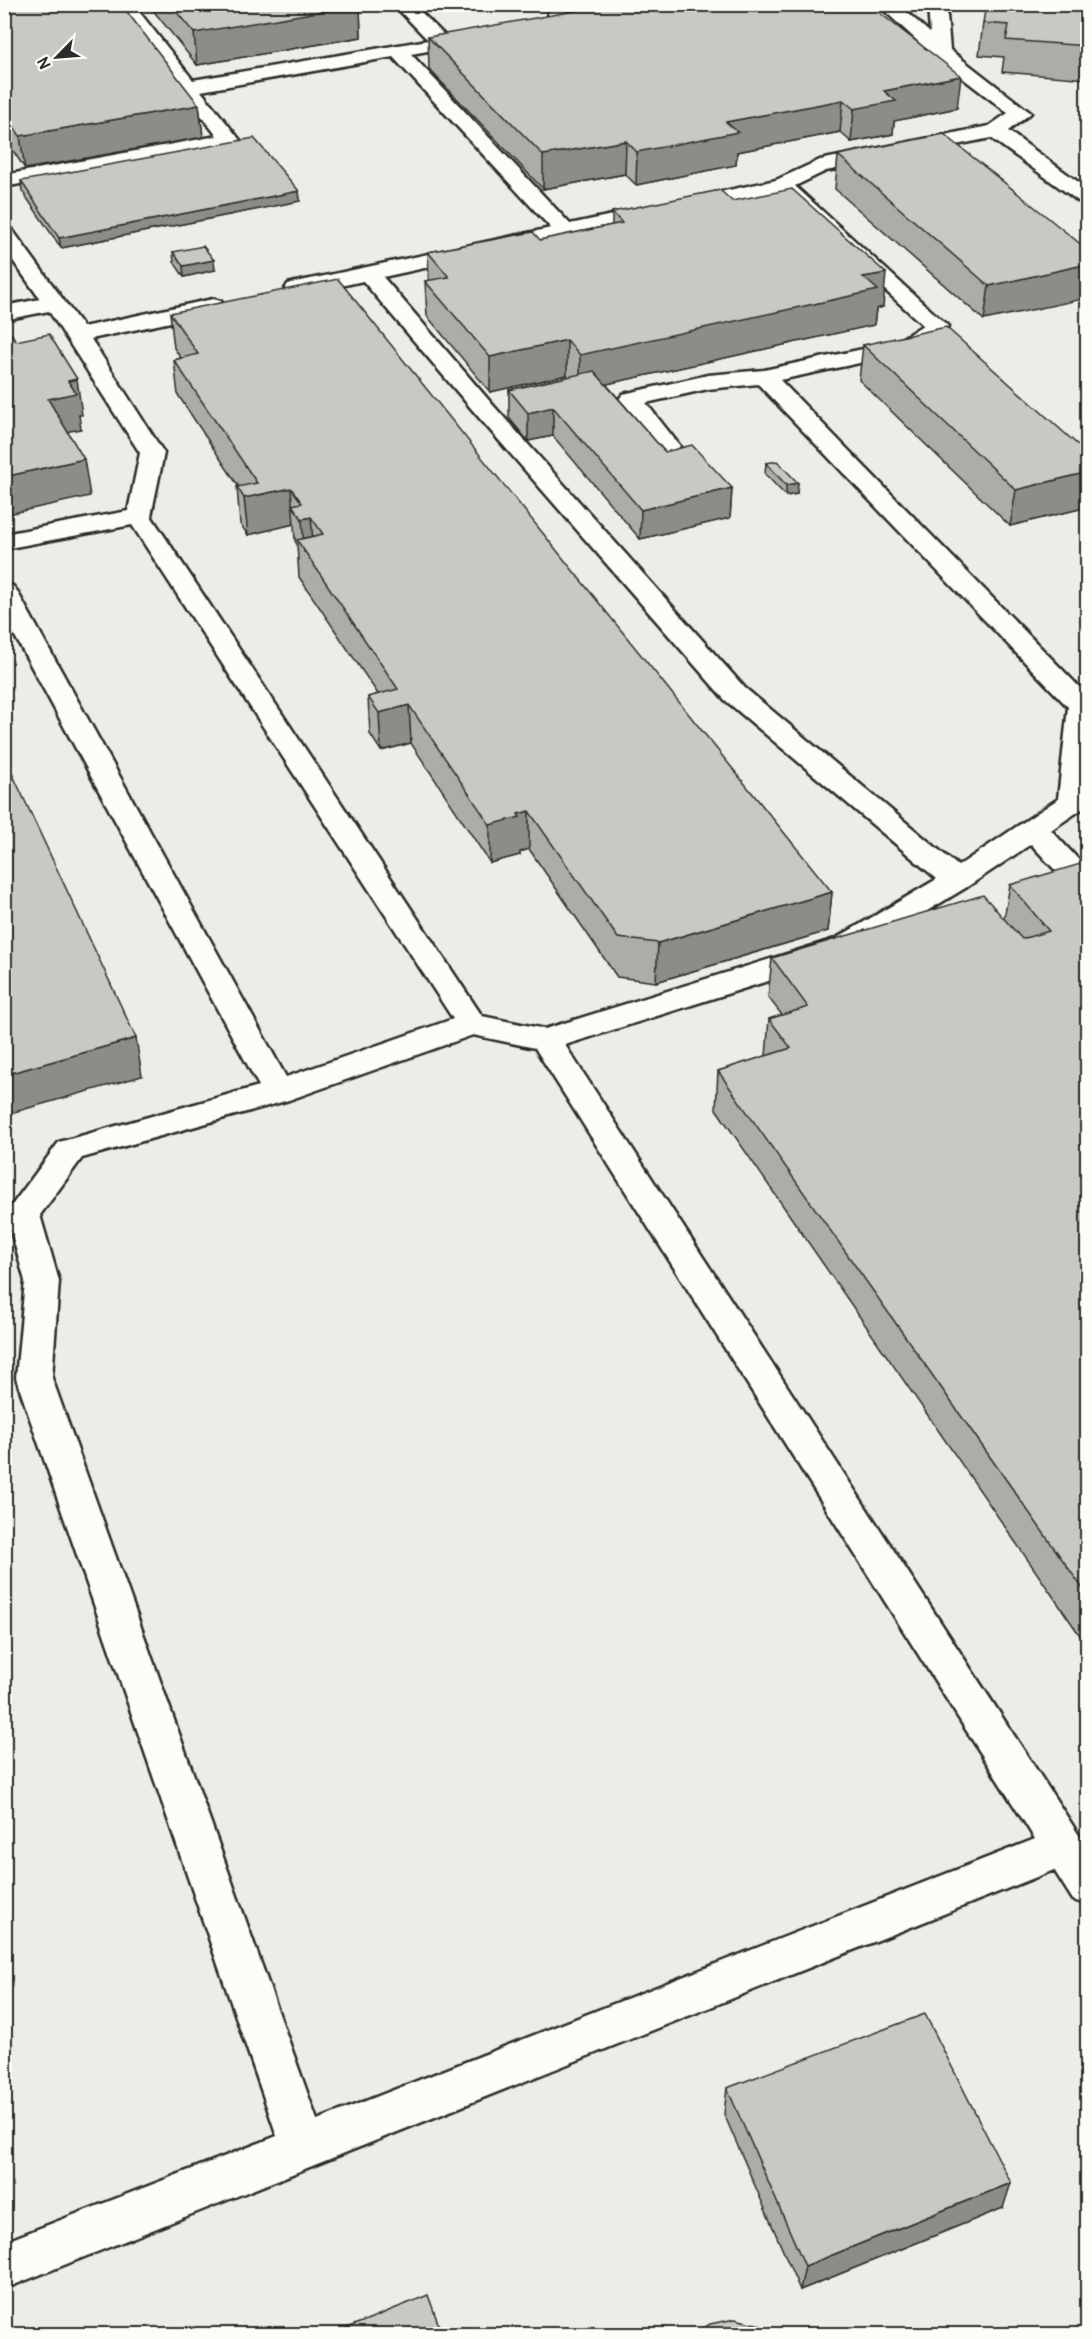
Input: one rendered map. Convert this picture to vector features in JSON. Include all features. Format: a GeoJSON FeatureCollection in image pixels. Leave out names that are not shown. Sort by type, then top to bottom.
{"type":"FeatureCollection","features":[{"type":"Feature","properties":{"kind":"lane"},"geometry":{"type":"LineString","coordinates":[[4,181],[230,140],[123,4]]}},
{"type":"Feature","properties":{"kind":"lane"},"geometry":{"type":"LineString","coordinates":[[402,4],[441,43]]}},
{"type":"Feature","properties":{"kind":"lane"},"geometry":{"type":"LineString","coordinates":[[189,87],[557,22],[558,4]]}},
{"type":"Feature","properties":{"kind":"lane"},"geometry":{"type":"LineString","coordinates":[[276,293],[782,186],[820,166],[994,130],[1021,113],[941,52],[886,4]]}},
{"type":"Feature","properties":{"kind":"lane"},"geometry":{"type":"LineString","coordinates":[[937,4],[941,52]]}},
{"type":"Feature","properties":{"kind":"lane"},"geometry":{"type":"LineString","coordinates":[[398,51],[567,233]]}},
{"type":"Feature","properties":{"kind":"lane"},"geometry":{"type":"LineString","coordinates":[[994,130],[1078,184],[1088,199]]}},
{"type":"Feature","properties":{"kind":"lane"},"geometry":{"type":"LineString","coordinates":[[668,446],[621,397],[708,381],[764,377],[903,347],[937,326],[782,186]]}},
{"type":"Feature","properties":{"kind":"lane"},"geometry":{"type":"LineString","coordinates":[[4,232],[77,335],[152,453],[139,516],[472,1024]]}},
{"type":"Feature","properties":{"kind":"lane"},"geometry":{"type":"LineString","coordinates":[[368,273],[495,406],[735,694],[957,880]]}},
{"type":"Feature","properties":{"kind":"lane"},"geometry":{"type":"LineString","coordinates":[[4,313],[54,303]]}},
{"type":"Feature","properties":{"kind":"lane"},"geometry":{"type":"LineString","coordinates":[[77,335],[229,303]]}},
{"type":"Feature","properties":{"kind":"lane"},"geometry":{"type":"LineString","coordinates":[[304,2147],[34,1378],[42,1281],[23,1213],[71,1150],[278,1092],[472,1024],[546,1040],[846,946],[957,880],[1072,803],[1082,706],[764,377]]}},
{"type":"Feature","properties":{"kind":"lane"},"geometry":{"type":"LineString","coordinates":[[4,542],[139,516]]}},
{"type":"Feature","properties":{"kind":"lane"},"geometry":{"type":"LineString","coordinates":[[4,591],[278,1092]]}},
{"type":"Feature","properties":{"kind":"lane"},"geometry":{"type":"LineString","coordinates":[[1034,829],[1088,888]]}},
{"type":"Feature","properties":{"kind":"lane"},"geometry":{"type":"LineString","coordinates":[[546,1040],[1088,1886]]}},
{"type":"Feature","properties":{"kind":"lane"},"geometry":{"type":"LineString","coordinates":[[4,2266],[1063,1847]]}},
{"type":"Feature","properties":{"kind":"shaded area"},"geometry":{"type":"Polygon","coordinates":[[[5,5],[1087,5],[1087,2334],[5,2334],[5,5]]]}},
{"type":"Feature","properties":{"kind":"building"},"geometry":{"type":"Polygon","coordinates":[[[4,4],[121,4],[199,105],[20,136],[4,112],[4,4]]]}},
{"type":"Feature","properties":{"kind":"building"},"geometry":{"type":"Polygon","coordinates":[[[170,4],[359,4],[359,5],[194,33],[170,4]]]}},
{"type":"Feature","properties":{"kind":"building"},"geometry":{"type":"Polygon","coordinates":[[[614,4],[868,4],[961,76],[884,91],[896,101],[854,109],[843,100],[726,122],[738,132],[637,152],[626,141],[543,155],[428,37],[614,4]]]}},
{"type":"Feature","properties":{"kind":"building"},"geometry":{"type":"Polygon","coordinates":[[[986,4],[1088,4],[1088,46],[1006,40],[1009,25],[983,23],[986,4]]]}},
{"type":"Feature","properties":{"kind":"building"},"geometry":{"type":"Polygon","coordinates":[[[944,134],[1088,250],[1088,264],[989,286],[838,155],[944,134]]]}},
{"type":"Feature","properties":{"kind":"building"},"geometry":{"type":"Polygon","coordinates":[[[254,138],[299,191],[59,238],[21,181],[254,138]]]}},
{"type":"Feature","properties":{"kind":"building"},"geometry":{"type":"Polygon","coordinates":[[[792,189],[886,273],[863,277],[878,290],[580,355],[567,340],[490,357],[425,281],[449,277],[428,252],[533,232],[540,240],[622,223],[612,212],[720,190],[732,201],[792,189]]]}},
{"type":"Feature","properties":{"kind":"building"},"geometry":{"type":"Polygon","coordinates":[[[203,246],[214,260],[183,266],[173,252],[203,246]]]}},
{"type":"Feature","properties":{"kind":"building"},"geometry":{"type":"Polygon","coordinates":[[[338,279],[832,892],[658,943],[618,938],[529,811],[518,814],[520,817],[490,825],[409,705],[379,713],[368,697],[398,689],[297,540],[323,534],[311,517],[302,519],[292,505],[302,503],[291,488],[244,498],[237,487],[257,483],[174,360],[198,354],[170,313],[338,279]]]}},
{"type":"Feature","properties":{"kind":"building"},"geometry":{"type":"Polygon","coordinates":[[[4,322],[16,341],[49,334],[77,379],[68,381],[76,393],[48,399],[84,459],[4,477],[4,322]]]}},
{"type":"Feature","properties":{"kind":"building"},"geometry":{"type":"Polygon","coordinates":[[[946,327],[1088,454],[1088,472],[1016,490],[863,345],[946,327]]]}},
{"type":"Feature","properties":{"kind":"building"},"geometry":{"type":"Polygon","coordinates":[[[594,371],[665,452],[692,445],[732,488],[641,510],[553,407],[528,413],[509,390],[594,371]]]}},
{"type":"Feature","properties":{"kind":"building"},"geometry":{"type":"Polygon","coordinates":[[[777,461],[798,483],[786,485],[766,463],[777,461]]]}},
{"type":"Feature","properties":{"kind":"building"},"geometry":{"type":"Polygon","coordinates":[[[4,756],[136,1038],[4,1075],[4,756]]]}},
{"type":"Feature","properties":{"kind":"building"},"geometry":{"type":"Polygon","coordinates":[[[1080,864],[1088,873],[1088,1596],[718,1071],[791,1048],[769,1019],[808,1007],[772,958],[983,895],[1022,939],[1049,931],[1010,885],[1080,864]]]}},
{"type":"Feature","properties":{"kind":"building"},"geometry":{"type":"Polygon","coordinates":[[[925,2014],[1011,2183],[805,2266],[727,2088],[925,2014]]]}},
{"type":"Feature","properties":{"kind":"building"},"geometry":{"type":"Polygon","coordinates":[[[428,2295],[442,2334],[332,2334],[428,2295]]]}},
{"type":"Feature","properties":{"kind":"building"},"geometry":{"type":"Polygon","coordinates":[[[735,2319],[760,2325],[774,2334],[694,2334],[710,2324],[735,2319]]]}}]}
